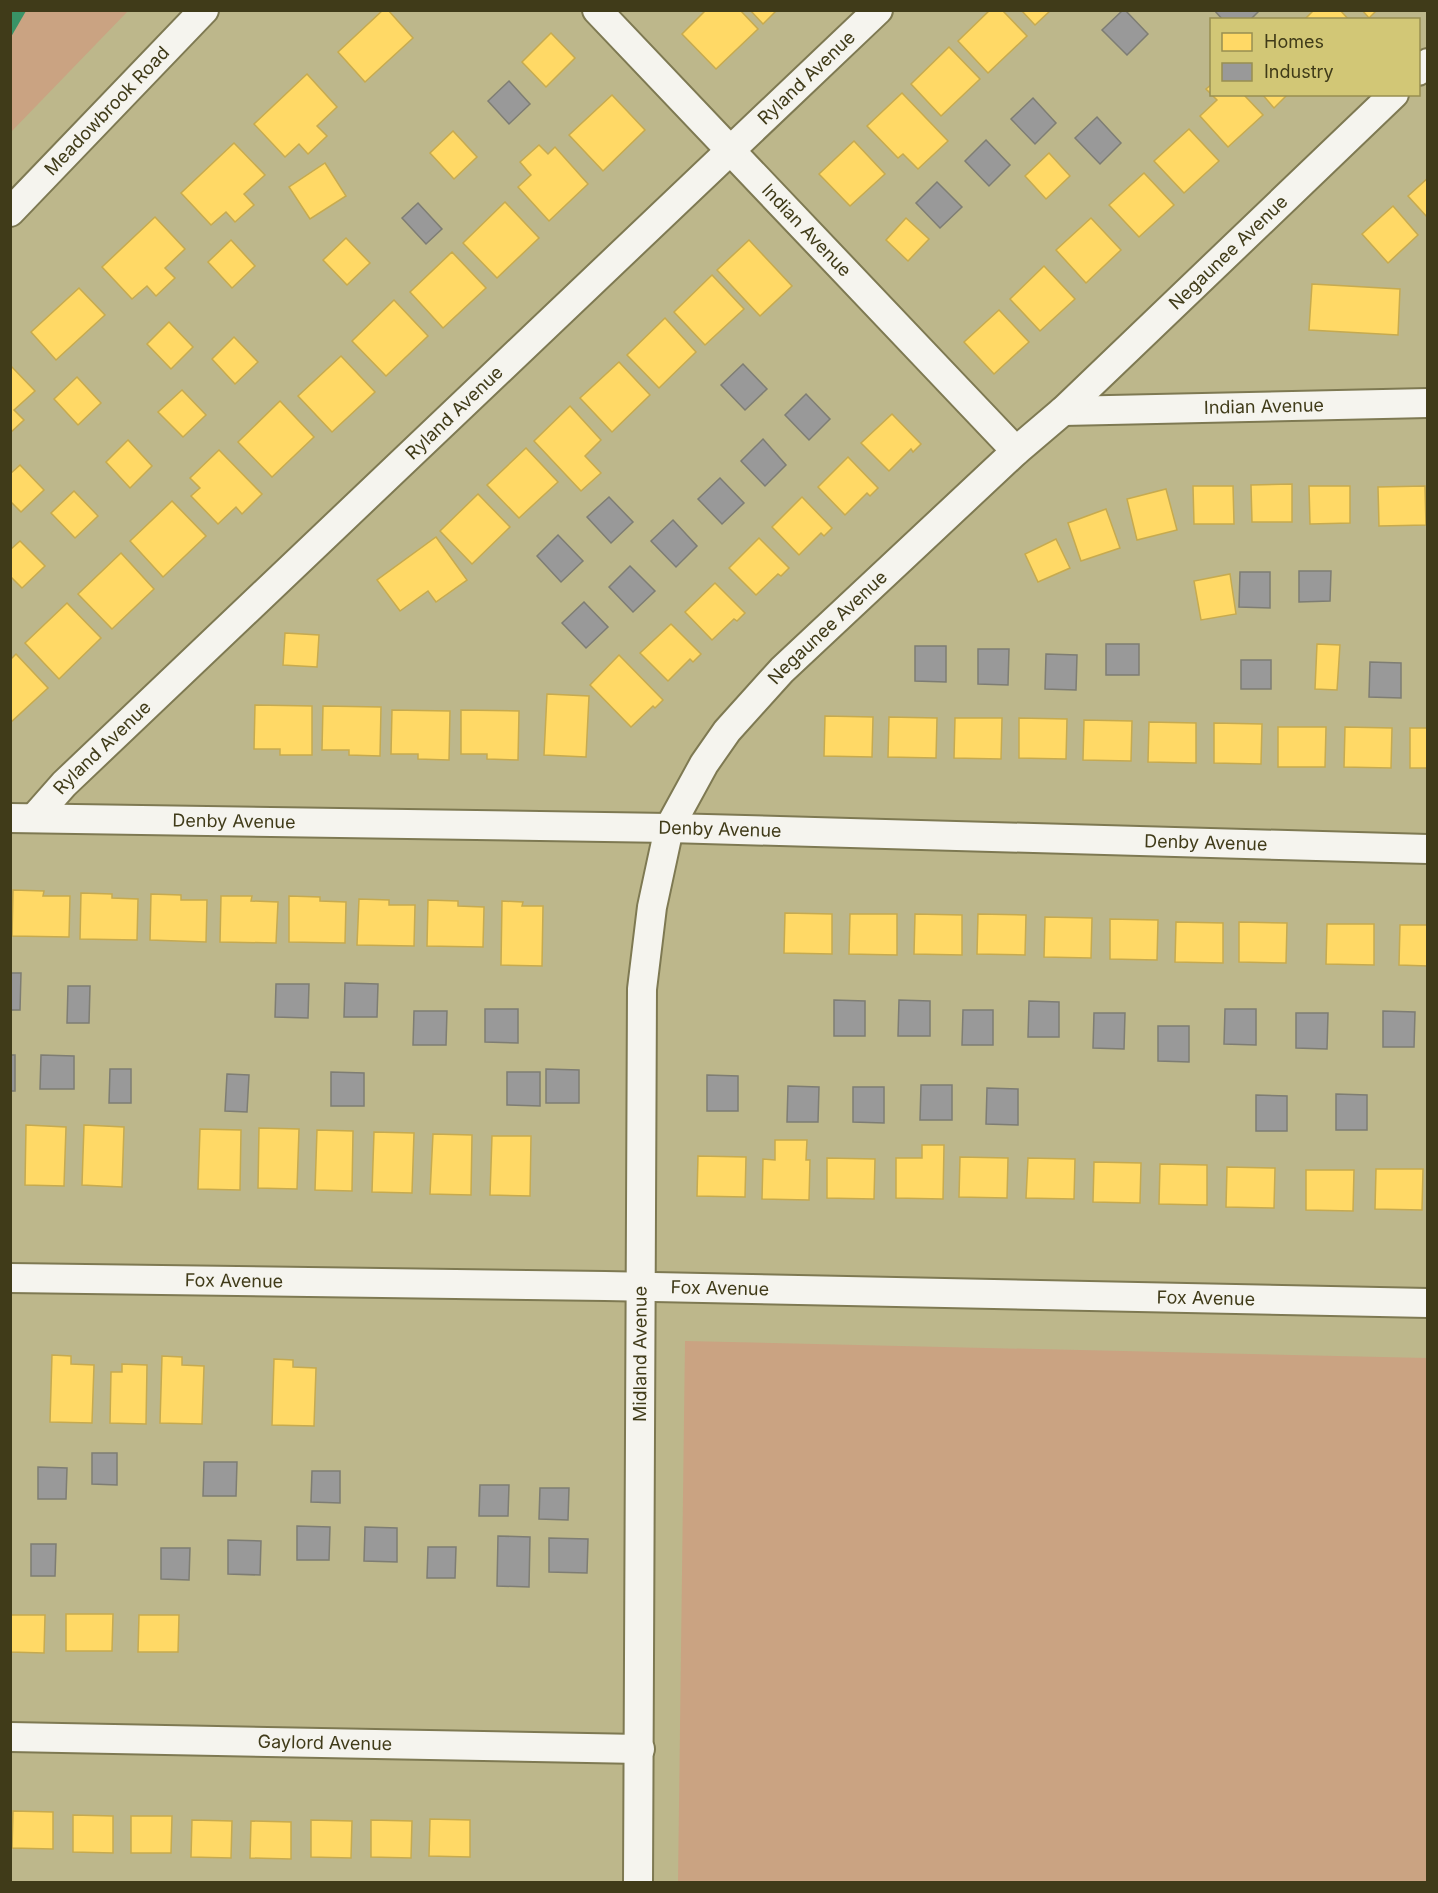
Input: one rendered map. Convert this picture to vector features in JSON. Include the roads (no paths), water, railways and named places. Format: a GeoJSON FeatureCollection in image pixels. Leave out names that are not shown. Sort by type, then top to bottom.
{"type":"FeatureCollection","features":[{"type":"Feature","properties":{"kind":"street","name":"Meadowbrook Road"},"geometry":{"type":"LineString","coordinates":[[10,212],[204,10]]}},
{"type":"Feature","properties":{"kind":"street","name":"Indian Avenue"},"geometry":{"type":"LineString","coordinates":[[597,10],[1016,451]]}},
{"type":"Feature","properties":{"kind":"street","name":"Ryland Avenue"},"geometry":{"type":"LineString","coordinates":[[22,818],[64,784],[878,10]]}},
{"type":"Feature","properties":{"kind":"street","name":"Negaunee Avenue"},"geometry":{"type":"LineString","coordinates":[[669,828],[704,764],[727,731],[782,670],[1016,451],[1063,411],[1392,96]]}},
{"type":"Feature","properties":{"kind":"street","name":"Indian Avenue"},"geometry":{"type":"LineString","coordinates":[[1063,411],[1428,403]]}},
{"type":"Feature","properties":{"kind":"street","name":"Denby Avenue"},"geometry":{"type":"LineString","coordinates":[[22,818],[669,828],[1428,849]]}},
{"type":"Feature","properties":{"kind":"street","name":"Midland Avenue"},"geometry":{"type":"LineString","coordinates":[[638,1882],[642,989],[652,907],[669,828]]}},
{"type":"Feature","properties":{"kind":"street","name":"Fox Avenue"},"geometry":{"type":"LineString","coordinates":[[10,1278],[640,1287],[1428,1303]]}},
{"type":"Feature","properties":{"kind":"street","name":"Gaylord Avenue"},"geometry":{"type":"LineString","coordinates":[[10,1737],[640,1749]]}}]}
